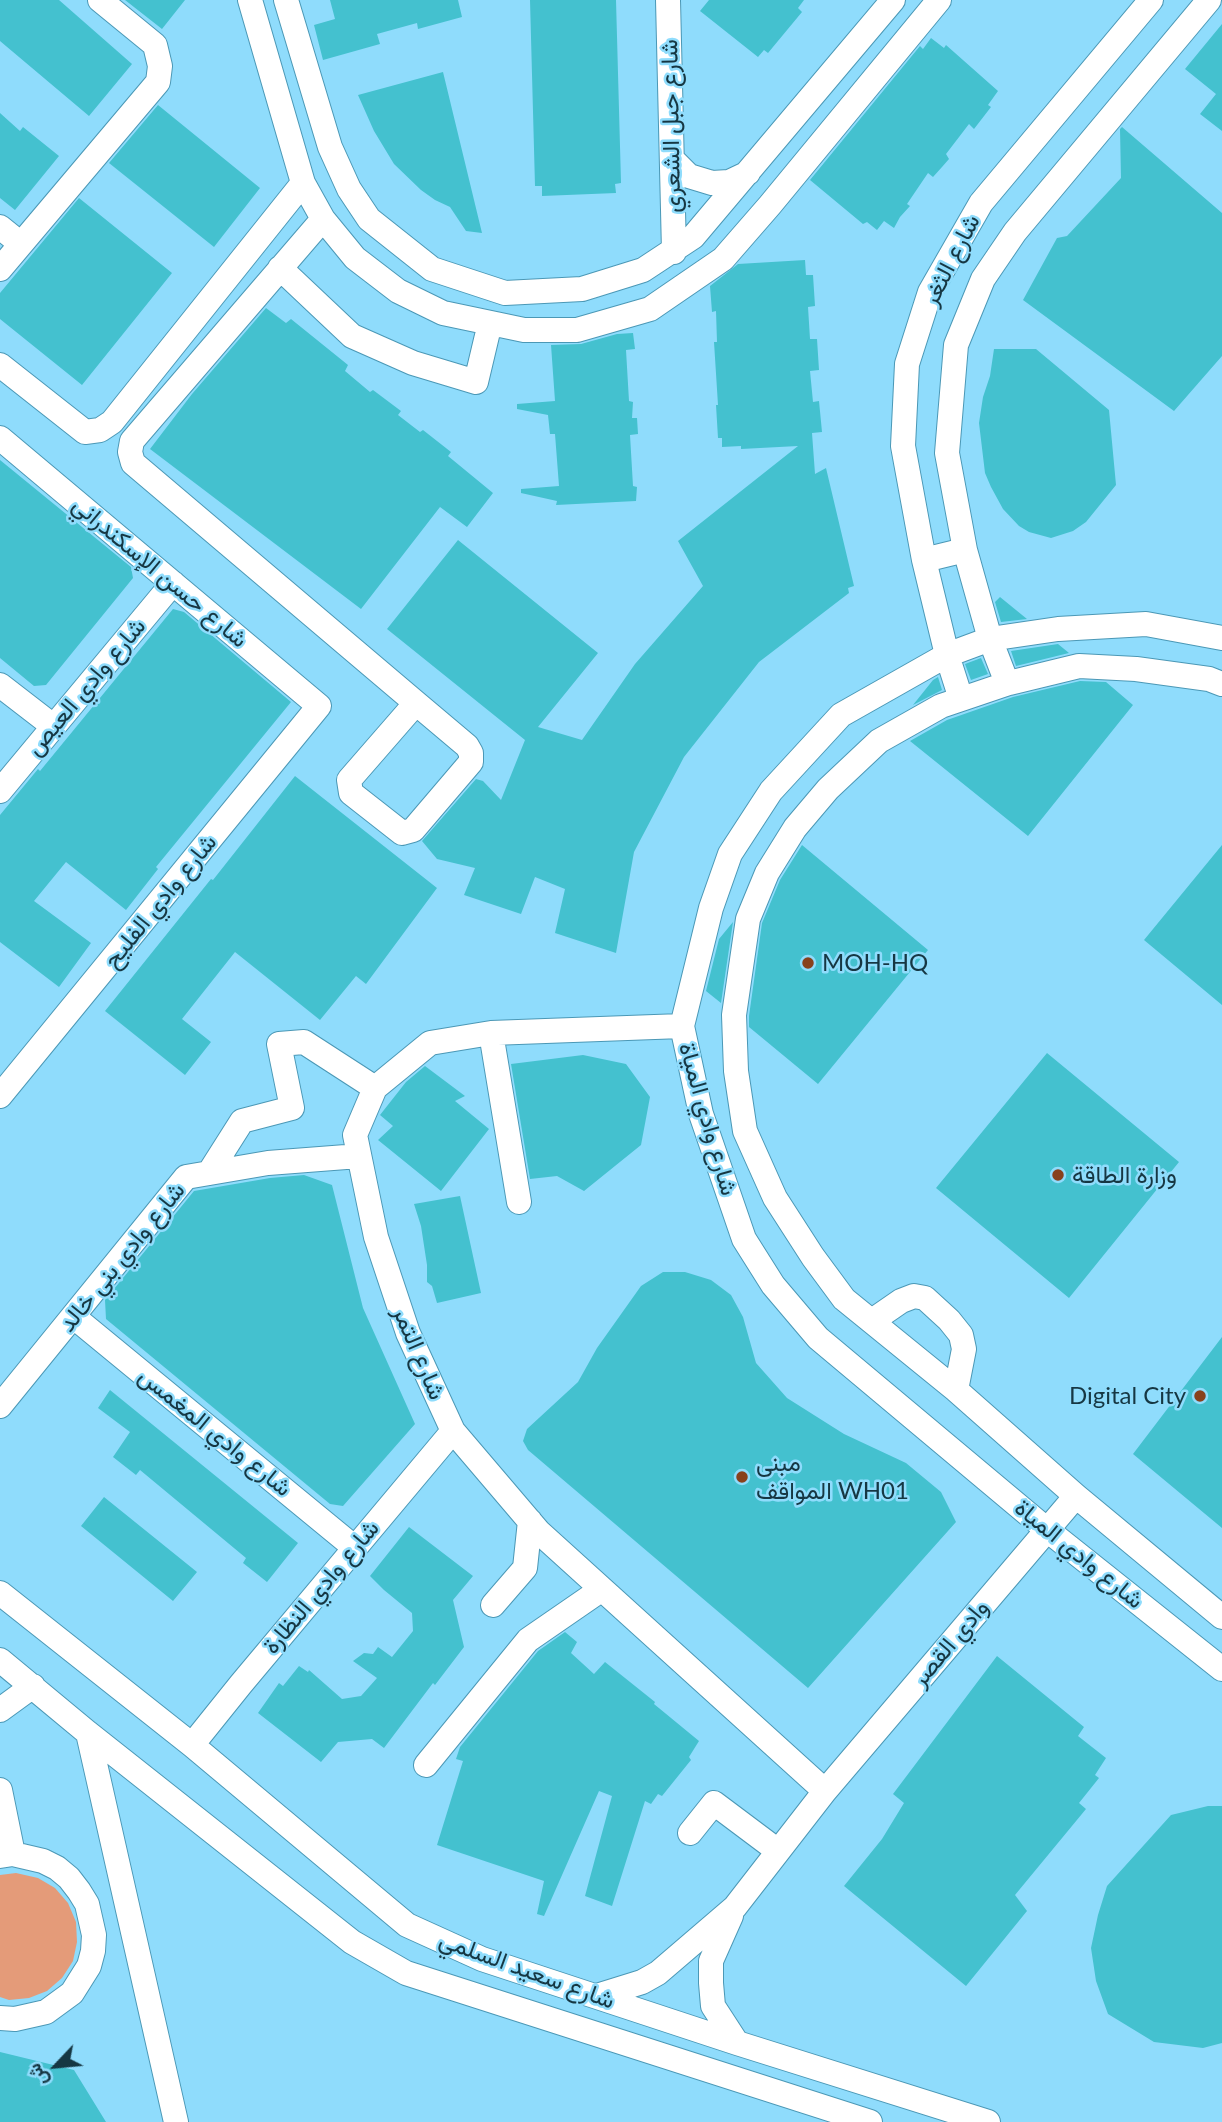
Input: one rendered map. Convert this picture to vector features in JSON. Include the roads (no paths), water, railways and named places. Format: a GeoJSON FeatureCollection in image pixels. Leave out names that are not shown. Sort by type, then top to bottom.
{"type":"FeatureCollection","features":[{"type":"Feature","properties":{"kind":"street"},"geometry":{"type":"LineString","coordinates":[[0,269],[158,82],[160,66],[155,46],[100,0]]}},
{"type":"Feature","properties":{"kind":"street"},"geometry":{"type":"LineString","coordinates":[[250,0],[303,183],[323,219],[355,258],[398,290],[443,313],[524,330],[577,330],[650,309],[723,259],[939,0]]}},
{"type":"Feature","properties":{"kind":"street"},"geometry":{"type":"LineString","coordinates":[[286,0],[330,147],[349,189],[369,219],[432,269],[505,293],[582,289],[643,270],[693,237],[893,0]]}},
{"type":"Feature","properties":{"kind":"street","name":"شارع جبل الشعري"},"geometry":{"type":"LineString","coordinates":[[668,0],[674,251]]}},
{"type":"Feature","properties":{"kind":"street","name":"شارع الثغر"},"geometry":{"type":"LineString","coordinates":[[961,699],[947,655],[924,560],[903,446],[908,364],[930,292],[981,203],[1150,0]]}},
{"type":"Feature","properties":{"kind":"street","name":"شارع الثغر"},"geometry":{"type":"LineString","coordinates":[[1007,683],[990,639],[965,550],[947,453],[956,345],[983,279],[1015,232],[1209,0]]}},
{"type":"Feature","properties":{"kind":"street"},"geometry":{"type":"LineString","coordinates":[[672,159],[690,176],[712,183],[729,182],[748,172]]}},
{"type":"Feature","properties":{"kind":"street"},"geometry":{"type":"LineString","coordinates":[[0,365],[85,432],[100,430],[112,422],[303,183]]}},
{"type":"Feature","properties":{"kind":"street"},"geometry":{"type":"LineString","coordinates":[[323,219],[132,441],[130,452],[134,463],[467,746],[471,753],[471,762],[413,830],[406,833],[351,793],[349,780],[416,703]]}},
{"type":"Feature","properties":{"kind":"street"},"geometry":{"type":"LineString","coordinates":[[0,227],[21,244]]}},
{"type":"Feature","properties":{"kind":"street"},"geometry":{"type":"LineString","coordinates":[[280,268],[352,336],[413,363],[476,382],[489,323]]}},
{"type":"Feature","properties":{"kind":"street"},"geometry":{"type":"LineString","coordinates":[[523,292],[524,330]]}},
{"type":"Feature","properties":{"kind":"street","name":"شارع حسن الإسكندراني"},"geometry":{"type":"LineString","coordinates":[[0,438],[319,706]]}},
{"type":"Feature","properties":{"kind":"street"},"geometry":{"type":"LineString","coordinates":[[924,560],[965,550]]}},
{"type":"Feature","properties":{"kind":"street","name":"شارع وادي العيص"},"geometry":{"type":"LineString","coordinates":[[0,791],[173,583]]}},
{"type":"Feature","properties":{"kind":"street","name":"شارع وادي المياة"},"geometry":{"type":"LineString","coordinates":[[1222,638],[1146,624],[1058,629],[990,639],[947,655],[841,715],[771,791],[730,854],[711,908],[682,1026],[701,1114],[744,1238],[773,1285],[818,1338],[1046,1529],[1222,1669]]}},
{"type":"Feature","properties":{"kind":"street","name":"شارع وادي المياة"},"geometry":{"type":"LineString","coordinates":[[1222,684],[1209,679],[1136,669],[1079,666],[1007,683],[941,706],[879,741],[828,789],[803,819],[767,873],[748,919],[734,1015],[736,1071],[745,1131],[775,1198],[813,1258],[844,1299],[956,1390],[1076,1496],[1222,1617]]}},
{"type":"Feature","properties":{"kind":"street"},"geometry":{"type":"LineString","coordinates":[[0,685],[53,726]]}},
{"type":"Feature","properties":{"kind":"street","name":"شارع وادي الفليح"},"geometry":{"type":"LineString","coordinates":[[0,1096],[319,706]]}},
{"type":"Feature","properties":{"kind":"street","name":"شارع التمر"},"geometry":{"type":"LineString","coordinates":[[682,1026],[491,1033],[430,1043],[374,1088],[355,1135],[376,1237],[408,1333],[453,1431],[539,1532],[825,1791]]}},
{"type":"Feature","properties":{"kind":"street"},"geometry":{"type":"LineString","coordinates":[[491,1033],[519,1202]]}},
{"type":"Feature","properties":{"kind":"street"},"geometry":{"type":"LineString","coordinates":[[209,1173],[242,1121],[292,1108],[279,1044],[304,1042],[374,1088]]}},
{"type":"Feature","properties":{"kind":"street","name":"شارع وادي بني خالد"},"geometry":{"type":"LineString","coordinates":[[0,1406],[186,1177],[268,1163],[359,1156]]}},
{"type":"Feature","properties":{"kind":"street"},"geometry":{"type":"LineString","coordinates":[[872,1321],[901,1301],[914,1296],[925,1298],[961,1335],[964,1349],[956,1390]]}},
{"type":"Feature","properties":{"kind":"street","name":"شارع وادي المغمس"},"geometry":{"type":"LineString","coordinates":[[74,1317],[355,1548]]}},
{"type":"Feature","properties":{"kind":"street","name":"شارع وادي النظارة"},"geometry":{"type":"LineString","coordinates":[[192,1745],[453,1431]]}},
{"type":"Feature","properties":{"kind":"street","name":"وادي القصر"},"geometry":{"type":"LineString","coordinates":[[735,1907],[825,1791],[1076,1496]]}},
{"type":"Feature","properties":{"kind":"street"},"geometry":{"type":"LineString","coordinates":[[493,1605],[525,1568],[530,1521]]}},
{"type":"Feature","properties":{"kind":"street"},"geometry":{"type":"LineString","coordinates":[[426,1765],[528,1640],[602,1590]]}},
{"type":"Feature","properties":{"kind":"street","name":"شارع سعيد السلمي"},"geometry":{"type":"LineString","coordinates":[[0,1593],[192,1745],[407,1925],[482,1959],[988,2122]]}},
{"type":"Feature","properties":{"kind":"street","name":"شارع سعيد السلمي"},"geometry":{"type":"LineString","coordinates":[[0,1660],[352,1942],[406,1973],[870,2122]]}},
{"type":"Feature","properties":{"kind":"street"},"geometry":{"type":"LineString","coordinates":[[0,1710],[33,1686]]}},
{"type":"Feature","properties":{"kind":"street"},"geometry":{"type":"LineString","coordinates":[[88,1733],[176,2122]]}},
{"type":"Feature","properties":{"kind":"street"},"geometry":{"type":"LineString","coordinates":[[0,1790],[6,1855],[28,1856],[50,1865],[69,1878],[87,1904],[94,1935],[89,1966],[72,1993],[46,2012],[31,2017],[0,2018]]}},
{"type":"Feature","properties":{"kind":"street"},"geometry":{"type":"LineString","coordinates":[[690,1833],[714,1803],[778,1851]]}},
{"type":"Feature","properties":{"kind":"street"},"geometry":{"type":"LineString","coordinates":[[597,1996],[642,1982],[658,1973],[735,1907]]}},
{"type":"Feature","properties":{"kind":"street"},"geometry":{"type":"LineString","coordinates":[[735,1907],[710,1961],[713,2006],[737,2043]]}},
{"type":"Feature","properties":{"kind":"place","name":"MOH-HQ"},"geometry":{"type":"Point","coordinates":[808,963]}},
{"type":"Feature","properties":{"kind":"place","name":"وزارة الطاقة"},"geometry":{"type":"Point","coordinates":[1058,1175]}},
{"type":"Feature","properties":{"kind":"place","name":"Digital City"},"geometry":{"type":"Point","coordinates":[1200,1396]}},
{"type":"Feature","properties":{"kind":"place","name":"مبنى المواقف WH01"},"geometry":{"type":"Point","coordinates":[742,1477]}}]}
